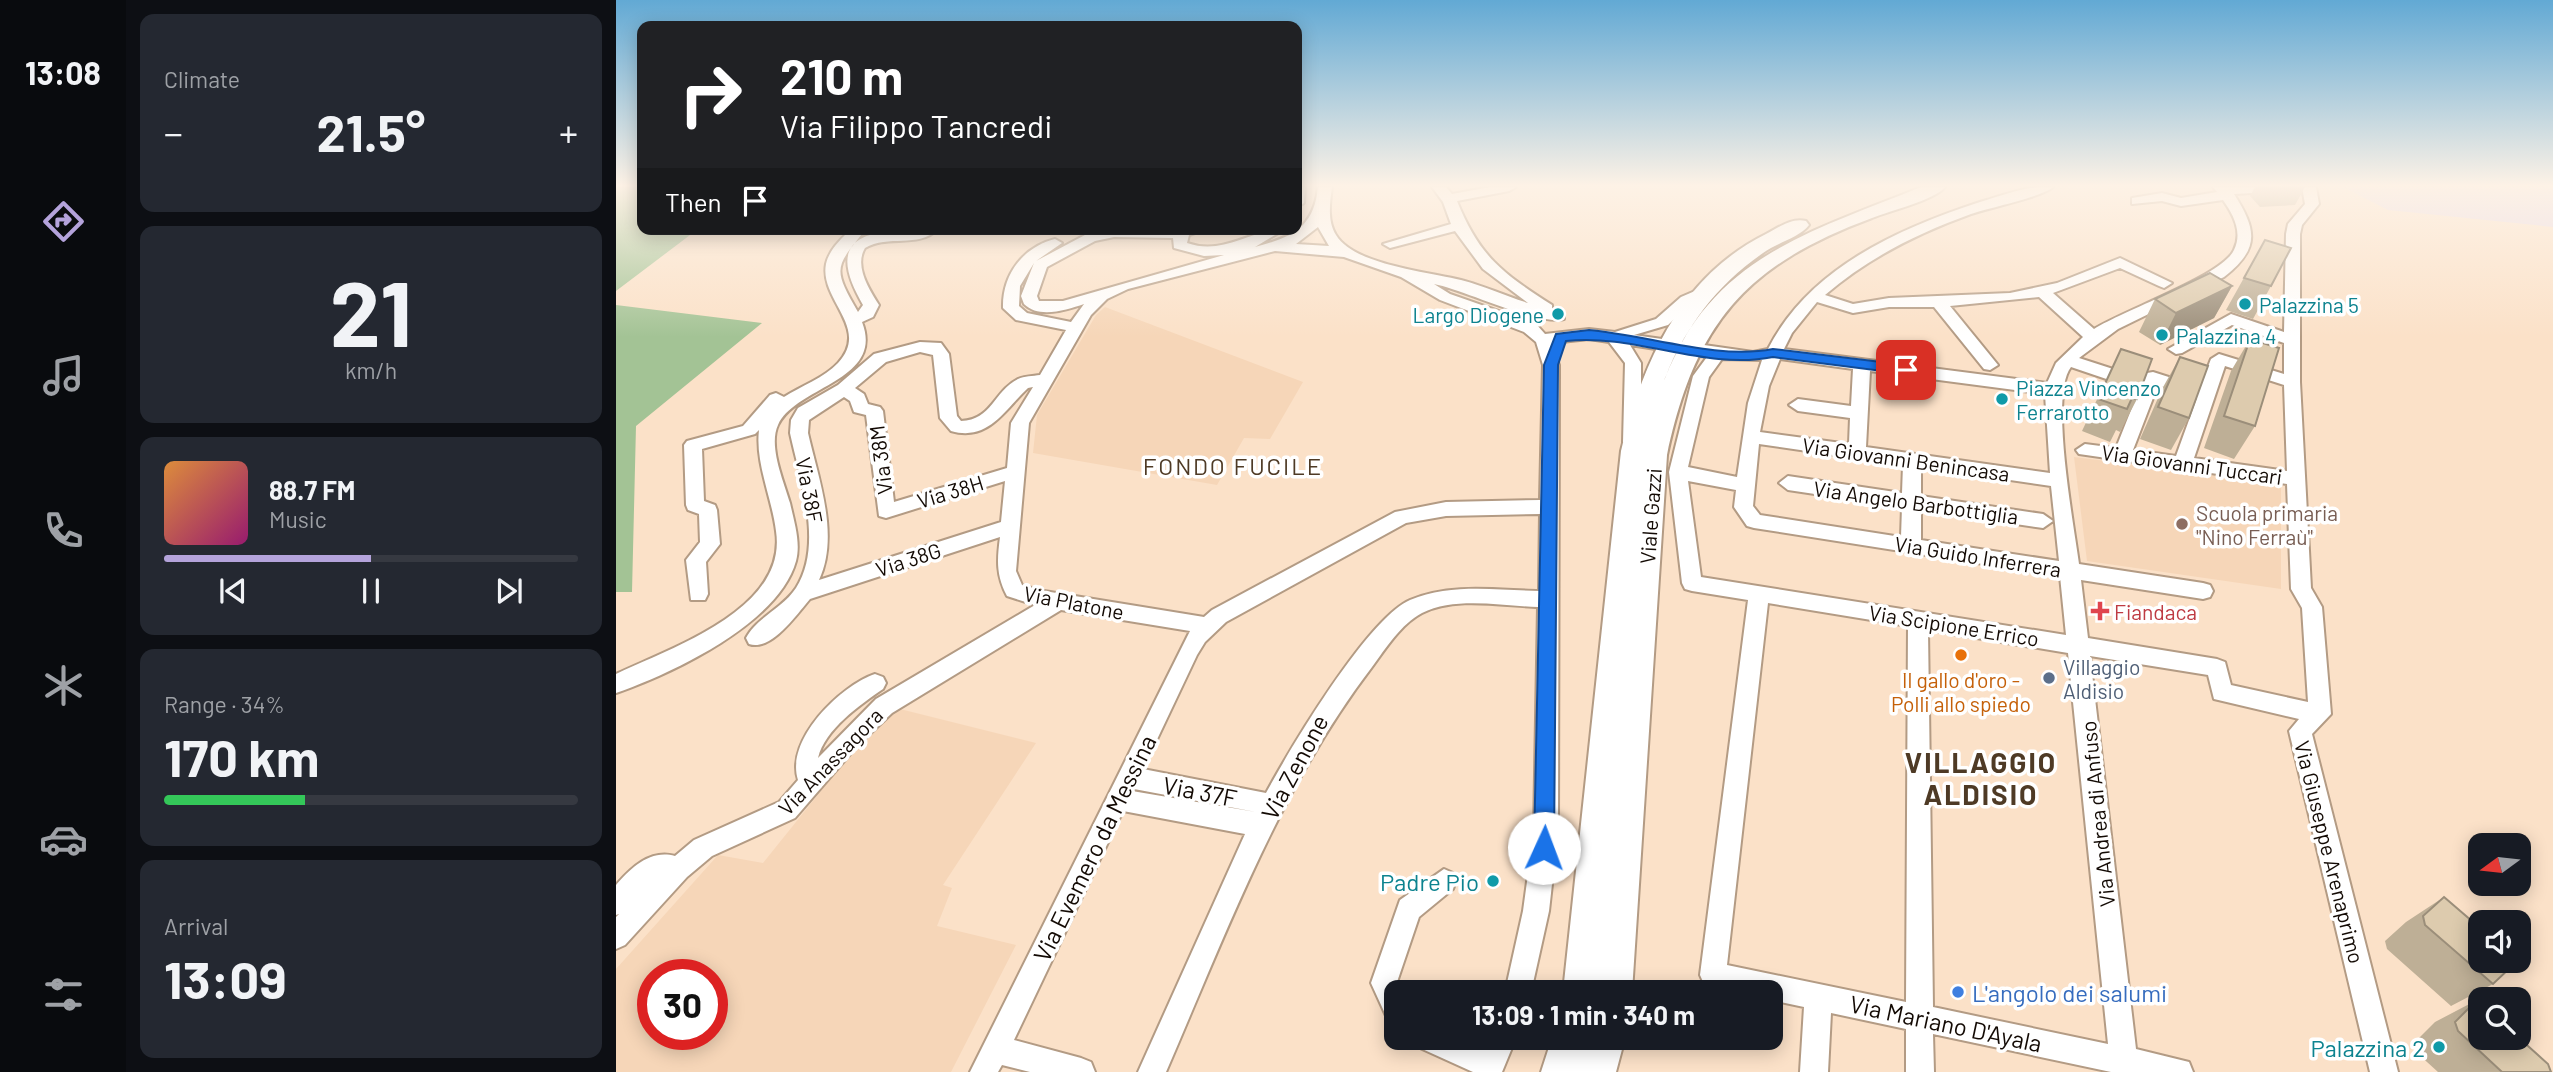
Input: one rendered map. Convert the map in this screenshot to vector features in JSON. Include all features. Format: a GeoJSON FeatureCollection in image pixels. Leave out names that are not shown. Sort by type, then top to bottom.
{"type":"FeatureCollection","features":[{"type":"Feature","properties":{"kind":"main road","name":"Viale Gazzi"},"geometry":{"type":"LineString","coordinates":[[1582,980],[1633,451],[1645,398],[1677,347],[1702,293],[1734,262],[1775,237]]}},
{"type":"Feature","properties":{"kind":"main road","name":"Viale Gazzi"},"geometry":{"type":"LineString","coordinates":[[1615,980],[1655,455],[1661,419],[1673,380],[1677,347],[1755,272],[1811,237]]}},
{"type":"Feature","properties":{"kind":"main road"},"geometry":{"type":"LineString","coordinates":[[1560,1072],[1566,1050]]}},
{"type":"Feature","properties":{"kind":"main road"},"geometry":{"type":"LineString","coordinates":[[1597,1072],[1603,1050]]}},
{"type":"Feature","properties":{"kind":"street"},"geometry":{"type":"LineString","coordinates":[[616,684],[733,624],[773,589],[786,562],[787,537],[768,444],[768,428],[778,412],[788,403],[836,384],[853,356],[858,338],[835,282],[833,267],[839,250],[851,237]]}},
{"type":"Feature","properties":{"kind":"street"},"geometry":{"type":"LineString","coordinates":[[852,320],[867,314],[871,305],[853,274],[852,263],[857,250],[882,237]]}},
{"type":"Feature","properties":{"kind":"street"},"geometry":{"type":"LineString","coordinates":[[895,237],[915,237]]}},
{"type":"Feature","properties":{"kind":"street"},"geometry":{"type":"LineString","coordinates":[[1069,237],[1026,260],[1020,269],[1010,302],[1012,308],[1022,317],[1074,327]]}},
{"type":"Feature","properties":{"kind":"street"},"geometry":{"type":"LineString","coordinates":[[1094,237],[1045,260],[1036,272],[1029,296],[1032,304],[1044,308],[1059,307],[1086,297],[1102,296]]}},
{"type":"Feature","properties":{"kind":"street"},"geometry":{"type":"LineString","coordinates":[[1181,237],[1179,245],[1211,253],[1263,237]]}},
{"type":"Feature","properties":{"kind":"street"},"geometry":{"type":"LineString","coordinates":[[1306,241],[1308,237]]}},
{"type":"Feature","properties":{"kind":"street"},"geometry":{"type":"LineString","coordinates":[[1329,237],[1347,253]]}},
{"type":"Feature","properties":{"kind":"street"},"geometry":{"type":"LineString","coordinates":[[1390,244],[1416,237]]}},
{"type":"Feature","properties":{"kind":"street"},"geometry":{"type":"LineString","coordinates":[[1465,237],[1483,264],[1556,322]]}},
{"type":"Feature","properties":{"kind":"street"},"geometry":{"type":"LineString","coordinates":[[1744,356],[1713,337],[1714,322],[1763,274],[1805,246],[1824,237]]}},
{"type":"Feature","properties":{"kind":"street"},"geometry":{"type":"LineString","coordinates":[[1718,353],[1701,376],[1678,472],[1745,485],[1759,396],[1773,353],[1787,329],[1816,297],[1850,266],[1902,237]]}},
{"type":"Feature","properties":{"kind":"street"},"geometry":{"type":"LineString","coordinates":[[1406,274],[1458,284],[1589,334],[1718,353],[1744,356],[1773,353],[2053,388],[2061,368],[2093,337],[2219,274],[2235,262],[2250,245],[2248,237]]}},
{"type":"Feature","properties":{"kind":"street","name":"Via Giuseppe Arenaprimo"},"geometry":{"type":"LineString","coordinates":[[2291,237],[2287,253],[2301,589],[2312,607],[2320,715],[2300,731],[2384,1072]]}},
{"type":"Feature","properties":{"kind":"street","name":"Via Platone"},"geometry":{"type":"LineString","coordinates":[[1207,626],[1059,601],[1014,590],[1006,571],[1008,527],[1020,423],[1043,380],[1074,327],[1102,296],[1123,286],[1306,241],[1406,274]]}},
{"type":"Feature","properties":{"kind":"street"},"geometry":{"type":"LineString","coordinates":[[1816,297],[1848,308],[1888,302],[1987,303],[2043,293],[2085,280],[2120,262],[2164,283]]}},
{"type":"Feature","properties":{"kind":"street"},"geometry":{"type":"LineString","coordinates":[[1406,274],[1445,298],[1537,333]]}},
{"type":"Feature","properties":{"kind":"street"},"geometry":{"type":"LineString","coordinates":[[1612,336],[1662,322],[1686,300],[1702,293]]}},
{"type":"Feature","properties":{"kind":"street"},"geometry":{"type":"LineString","coordinates":[[2043,293],[2093,337]]}},
{"type":"Feature","properties":{"kind":"street"},"geometry":{"type":"LineString","coordinates":[[1938,302],[1990,365]]}},
{"type":"Feature","properties":{"kind":"street"},"geometry":{"type":"LineString","coordinates":[[2176,349],[2231,319],[2292,340]]}},
{"type":"Feature","properties":{"kind":"street"},"geometry":{"type":"LineString","coordinates":[[1551,365],[1534,320],[1556,322]]}},
{"type":"Feature","properties":{"kind":"street"},"geometry":{"type":"LineString","coordinates":[[1537,333],[1556,322]]}},
{"type":"Feature","properties":{"kind":"street"},"geometry":{"type":"LineString","coordinates":[[1520,980],[1543,867],[1551,365],[1556,322]]}},
{"type":"Feature","properties":{"kind":"street"},"geometry":{"type":"LineString","coordinates":[[1612,336],[1629,354],[1633,363],[1630,413],[1633,451]]}},
{"type":"Feature","properties":{"kind":"street","name":"Via 38F"},"geometry":{"type":"LineString","coordinates":[[756,638],[772,627],[807,592],[815,575],[819,534],[799,424],[808,408],[836,384],[880,358],[920,347],[929,346],[939,350],[949,418],[957,427],[975,426],[992,419],[1023,383],[1043,380]]}},
{"type":"Feature","properties":{"kind":"street"},"geometry":{"type":"LineString","coordinates":[[1673,380],[1718,353]]}},
{"type":"Feature","properties":{"kind":"street"},"geometry":{"type":"LineString","coordinates":[[2183,463],[2219,359],[2291,382]]}},
{"type":"Feature","properties":{"kind":"street"},"geometry":{"type":"LineString","coordinates":[[2068,360],[2149,387]]}},
{"type":"Feature","properties":{"kind":"street"},"geometry":{"type":"LineString","coordinates":[[1857,452],[1862,364]]}},
{"type":"Feature","properties":{"kind":"street"},"geometry":{"type":"LineString","coordinates":[[2122,455],[2153,377],[2206,395]]}},
{"type":"Feature","properties":{"kind":"street"},"geometry":{"type":"LineString","coordinates":[[698,594],[696,560],[710,544],[708,510],[695,505],[693,445],[749,430],[766,408],[789,389],[810,381],[836,384]]}},
{"type":"Feature","properties":{"kind":"street","name":"Via 38M"},"geometry":{"type":"LineString","coordinates":[[836,384],[858,398],[860,408],[874,411],[886,511]]}},
{"type":"Feature","properties":{"kind":"street","name":"Via Andrea di Anfuso"},"geometry":{"type":"LineString","coordinates":[[2053,388],[2052,409],[2124,1066]]}},
{"type":"Feature","properties":{"kind":"street"},"geometry":{"type":"LineString","coordinates":[[1798,405],[1859,413]]}},
{"type":"Feature","properties":{"kind":"street","name":"Via Giovanni Benincasa"},"geometry":{"type":"LineString","coordinates":[[1753,437],[2060,481]]}},
{"type":"Feature","properties":{"kind":"street","name":"Via Giovanni Tuccari"},"geometry":{"type":"LineString","coordinates":[[2085,450],[2298,479]]}},
{"type":"Feature","properties":{"kind":"street"},"geometry":{"type":"LineString","coordinates":[[1911,546],[1912,460]]}},
{"type":"Feature","properties":{"kind":"street","name":"Via 38H"},"geometry":{"type":"LineString","coordinates":[[886,511],[1014,472]]}},
{"type":"Feature","properties":{"kind":"street","name":"Via Scipione Errico"},"geometry":{"type":"LineString","coordinates":[[1678,472],[1692,583],[2217,668],[2222,692],[2320,715]]}},
{"type":"Feature","properties":{"kind":"street","name":"Via Angelo Barbottiglia"},"geometry":{"type":"LineString","coordinates":[[1788,483],[2043,521]]}},
{"type":"Feature","properties":{"kind":"street","name":"Via Guido Inferrera"},"geometry":{"type":"LineString","coordinates":[[1745,485],[1742,507],[1754,522],[2203,591]]}},
{"type":"Feature","properties":{"kind":"street"},"geometry":{"type":"LineString","coordinates":[[1207,626],[1235,607],[1402,517],[1446,509],[1550,507]]}},
{"type":"Feature","properties":{"kind":"street","name":"Via 38G"},"geometry":{"type":"LineString","coordinates":[[807,592],[1008,527]]}},
{"type":"Feature","properties":{"kind":"street","name":"Via Mariano D'Ayala"},"geometry":{"type":"LineString","coordinates":[[1759,594],[1713,975],[1920,1018],[2124,1066],[2179,1072]]}},
{"type":"Feature","properties":{"kind":"street","name":"Via Zenone"},"geometry":{"type":"LineString","coordinates":[[1152,1072],[1267,816],[1329,704],[1408,612],[1439,600],[1548,600]]}},
{"type":"Feature","properties":{"kind":"street","name":"Via Anassagora"},"geometry":{"type":"LineString","coordinates":[[616,936],[678,869],[703,848],[777,817],[850,738],[884,706],[1059,601]]}},
{"type":"Feature","properties":{"kind":"street"},"geometry":{"type":"LineString","coordinates":[[1918,620],[1920,1072]]}},
{"type":"Feature","properties":{"kind":"street","name":"Via Evemero da Messina"},"geometry":{"type":"LineString","coordinates":[[990,1061],[1189,650],[1207,626]]}},
{"type":"Feature","properties":{"kind":"street"},"geometry":{"type":"LineString","coordinates":[[811,783],[806,760],[809,748],[848,704],[875,683]]}},
{"type":"Feature","properties":{"kind":"street","name":"Via 37F"},"geometry":{"type":"LineString","coordinates":[[1128,777],[1267,816]]}},
{"type":"Feature","properties":{"kind":"street","name":"Via 37F"},"geometry":{"type":"LineString","coordinates":[[1117,799],[1267,816]]}},
{"type":"Feature","properties":{"kind":"street"},"geometry":{"type":"LineString","coordinates":[[616,903],[646,871],[657,865],[678,869]]}},
{"type":"Feature","properties":{"kind":"street"},"geometry":{"type":"LineString","coordinates":[[1385,980],[1409,909],[1444,881]]}},
{"type":"Feature","properties":{"kind":"street"},"geometry":{"type":"LineString","coordinates":[[1814,1072],[1818,997]]}},
{"type":"Feature","properties":{"kind":"street"},"geometry":{"type":"LineString","coordinates":[[1453,1050],[1489,1069],[1497,1050]]}},
{"type":"Feature","properties":{"kind":"street"},"geometry":{"type":"LineString","coordinates":[[990,1061],[1081,1072]]}},
{"type":"Feature","properties":{"kind":"shaded area"},"geometry":{"type":"Polygon","coordinates":[[[1105,307],[1303,382],[1270,439],[1244,438],[1217,485],[1033,453],[1037,415],[1096,315],[1105,307]]]}},
{"type":"Feature","properties":{"kind":"shaded area","name":"Scuola primaria \"Nino Ferraù\""},"geometry":{"type":"Polygon","coordinates":[[[2074,457],[2281,483],[2281,589],[2087,561],[2074,457]]]}},
{"type":"Feature","properties":{"kind":"shaded area"},"geometry":{"type":"Polygon","coordinates":[[[896,708],[1036,743],[943,885],[952,888],[937,926],[1016,945],[951,1072],[616,1072],[616,969],[718,855],[763,863],[845,761],[896,708]]]}},
{"type":"Feature","properties":{"kind":"green space"},"geometry":{"type":"Polygon","coordinates":[[[616,237],[687,237],[616,291],[616,237]]]}},
{"type":"Feature","properties":{"kind":"green space"},"geometry":{"type":"Polygon","coordinates":[[[616,305],[762,323],[636,426],[632,592],[616,592],[616,305]]]}},
{"type":"Feature","properties":{"kind":"building"},"geometry":{"type":"Polygon","coordinates":[[[2265,240],[2291,248],[2271,286],[2244,278],[2265,240]]]}},
{"type":"Feature","properties":{"kind":"building"},"geometry":{"type":"Polygon","coordinates":[[[2210,273],[2232,286],[2176,313],[2155,299],[2210,273]]]}},
{"type":"Feature","properties":{"kind":"building"},"geometry":{"type":"Polygon","coordinates":[[[2250,339],[2279,348],[2255,426],[2224,416],[2250,339]]]}},
{"type":"Feature","properties":{"kind":"building"},"geometry":{"type":"Polygon","coordinates":[[[2121,349],[2152,359],[2137,399],[2132,398],[2127,409],[2098,399],[2121,349]]]}},
{"type":"Feature","properties":{"kind":"building"},"geometry":{"type":"Polygon","coordinates":[[[2180,357],[2208,366],[2189,418],[2158,407],[2180,357]]]}},
{"type":"Feature","properties":{"kind":"building"},"geometry":{"type":"Polygon","coordinates":[[[2444,897],[2468,918],[2468,962],[2425,925],[2423,916],[2444,897]]]}},
{"type":"Feature","properties":{"kind":"building"},"geometry":{"type":"Polygon","coordinates":[[[2480,973],[2505,973],[2493,984],[2480,973]]]}},
{"type":"Feature","properties":{"kind":"building"},"geometry":{"type":"Polygon","coordinates":[[[2468,1009],[2468,1040],[2458,1031],[2455,1022],[2468,1009]]]}},
{"type":"Feature","properties":{"kind":"building"},"geometry":{"type":"Polygon","coordinates":[[[2531,1049],[2548,1064],[2551,1072],[2502,1072],[2478,1050],[2531,1049]]]}},
{"type":"Feature","properties":{"kind":"place","name":"Palazzina 5"},"geometry":{"type":"Point","coordinates":[2245,304]}},
{"type":"Feature","properties":{"kind":"place","name":"Largo Diogene"},"geometry":{"type":"Point","coordinates":[1558,314]}},
{"type":"Feature","properties":{"kind":"place","name":"Palazzina 4"},"geometry":{"type":"Point","coordinates":[2162,335]}},
{"type":"Feature","properties":{"kind":"place","name":"Piazza Vincenzo Ferrarotto"},"geometry":{"type":"Point","coordinates":[2002,399]}},
{"type":"Feature","properties":{"kind":"place","name":"Scuola primaria \"Nino Ferraù\""},"geometry":{"type":"Point","coordinates":[2182,524]}},
{"type":"Feature","properties":{"kind":"place","name":"Fiandaca"},"geometry":{"type":"Point","coordinates":[2100,611]}},
{"type":"Feature","properties":{"kind":"place","name":"Il gallo d'oro - Polli allo spiedo"},"geometry":{"type":"Point","coordinates":[1961,655]}},
{"type":"Feature","properties":{"kind":"place","name":"Villaggio Aldisio"},"geometry":{"type":"Point","coordinates":[2049,678]}},
{"type":"Feature","properties":{"kind":"place","name":"Padre Pio"},"geometry":{"type":"Point","coordinates":[1493,881]}},
{"type":"Feature","properties":{"kind":"place","name":"L'angolo dei salumi"},"geometry":{"type":"Point","coordinates":[1958,992]}},
{"type":"Feature","properties":{"kind":"place","name":"Palazzina 2"},"geometry":{"type":"Point","coordinates":[2439,1047]}},
{"type":"Feature","properties":{"kind":"district","name":"FONDO FUCILE"},"geometry":{"type":"Point","coordinates":[1233,465]}},
{"type":"Feature","properties":{"kind":"district","name":"VILLAGGIO ALDISIO"},"geometry":{"type":"Point","coordinates":[1981,778]}},
{"type":"Feature","properties":{"kind":"route"},"geometry":{"type":"LineString","coordinates":[[1544,848],[1551,365],[1561,337],[1589,334],[1612,336],[1718,353],[1753,357],[1773,353],[1906,370]]}}]}
